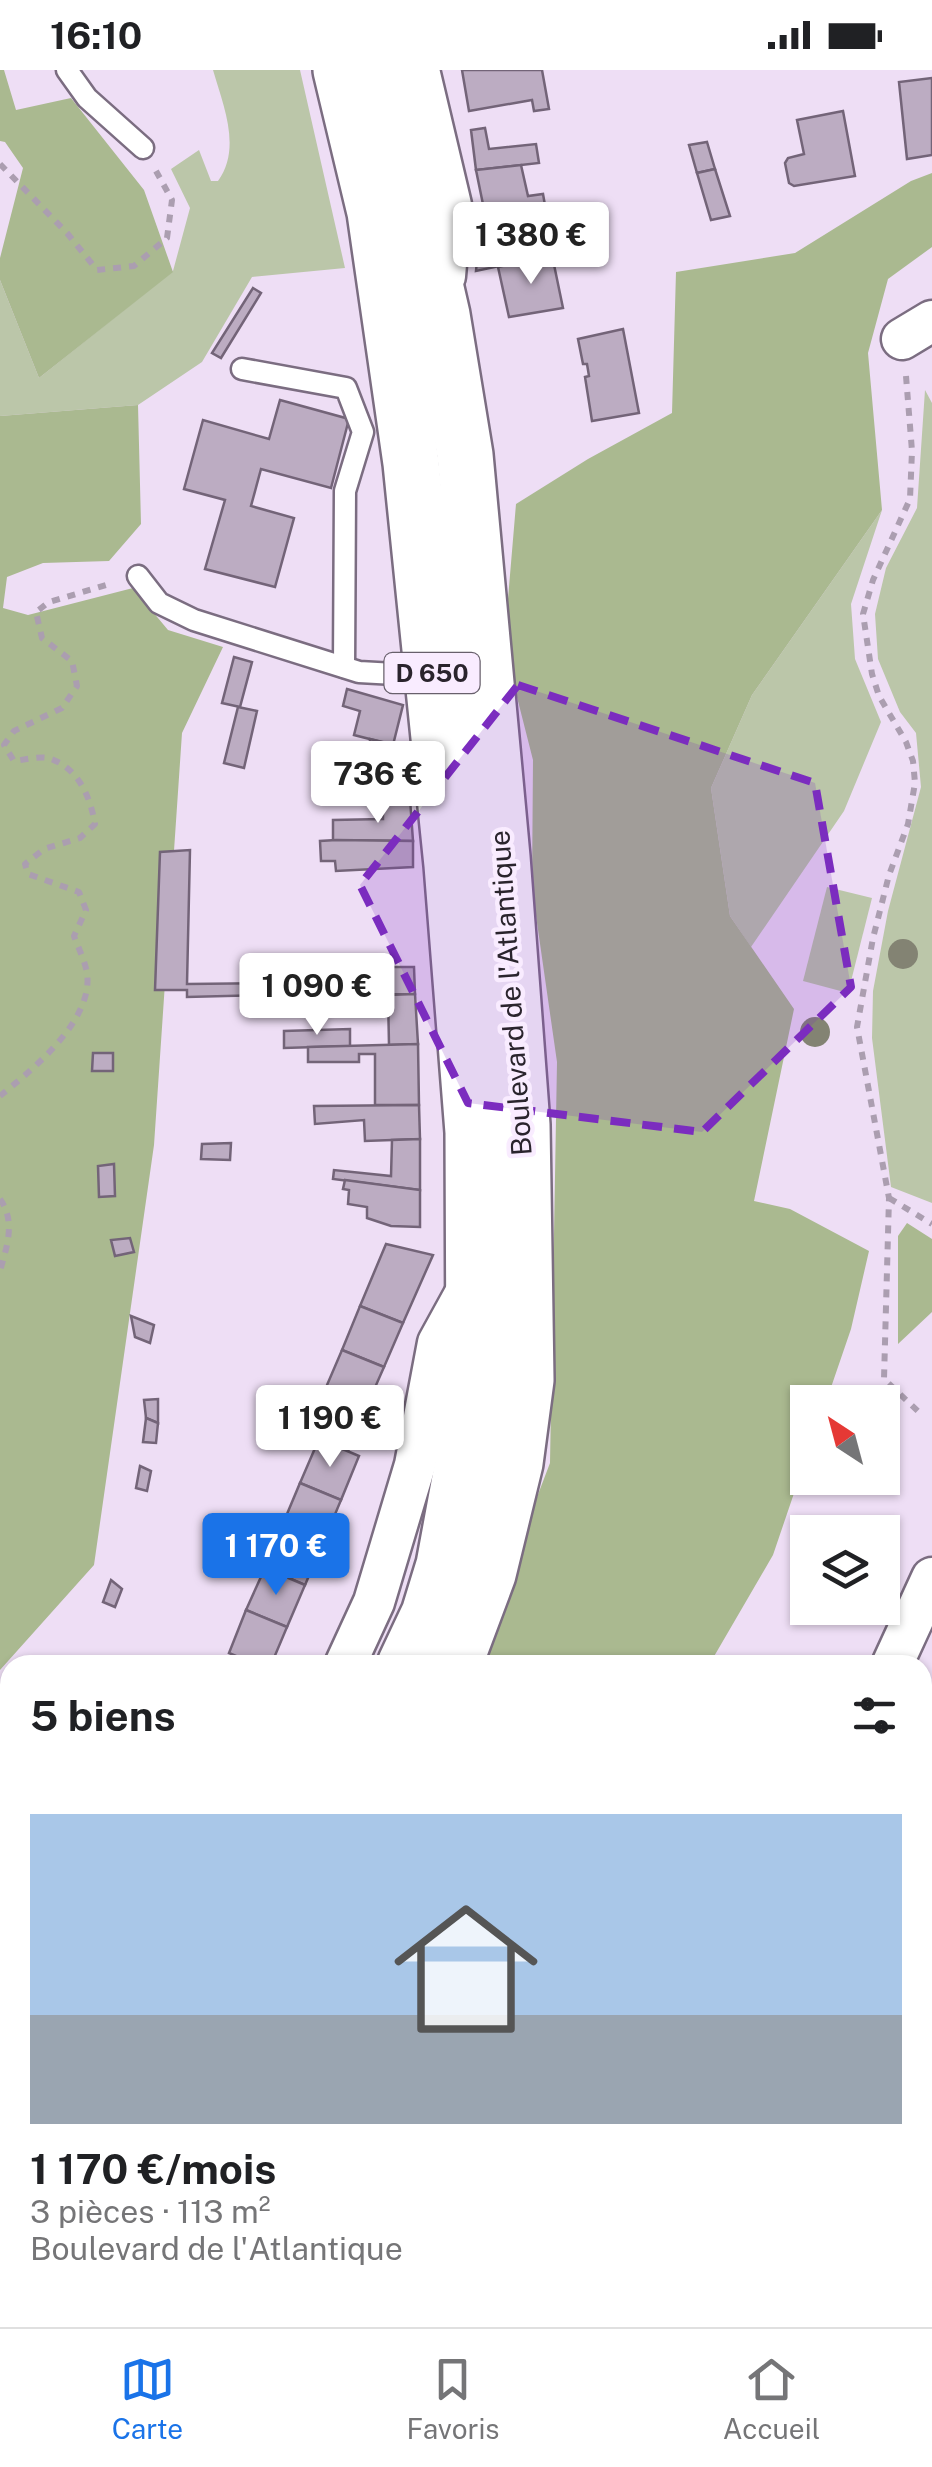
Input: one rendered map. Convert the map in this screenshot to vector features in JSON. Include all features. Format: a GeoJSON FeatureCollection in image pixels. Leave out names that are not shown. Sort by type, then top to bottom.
{"type":"FeatureCollection","features":[{"type":"Feature","properties":{"kind":"main road","name":"Boulevard de l'Atlantique"},"geometry":{"type":"LineString","coordinates":[[340,70],[375,212],[412,463],[452,865],[473,1132],[474,1371],[455,1510],[430,1614],[411,1655]]}},
{"type":"Feature","properties":{"kind":"main road","name":"Boulevard de l'Atlantique"},"geometry":{"type":"LineString","coordinates":[[386,70],[442,315],[465,455],[522,1126],[526,1380],[514,1462],[488,1574],[458,1655]]}},
{"type":"Feature","properties":{"kind":"street","name":"Boulevard de l'Atlantique"},"geometry":{"type":"LineString","coordinates":[[419,70],[451,205],[442,315]]}},
{"type":"Feature","properties":{"kind":"street","name":"Boulevard de l'Atlantique"},"geometry":{"type":"LineString","coordinates":[[350,1655],[374,1602],[415,1465],[438,1343],[471,1282]]}},
{"type":"Feature","properties":{"kind":"street"},"geometry":{"type":"LineString","coordinates":[[897,1655],[932,1578]]}},
{"type":"Feature","properties":{"kind":"lane"},"geometry":{"type":"LineString","coordinates":[[67,70],[87,98],[143,148]]}},
{"type":"Feature","properties":{"kind":"lane"},"geometry":{"type":"LineString","coordinates":[[242,369],[346,388],[363,432],[346,491],[344,667]]}},
{"type":"Feature","properties":{"kind":"lane"},"geometry":{"type":"LineString","coordinates":[[138,576],[159,603],[194,620],[359,672],[432,676]]}},
{"type":"Feature","properties":{"kind":"lane"},"geometry":{"type":"LineString","coordinates":[[605,2327],[613,2327]]}},
{"type":"Feature","properties":{"kind":"path"},"geometry":{"type":"LineString","coordinates":[[0,164],[67,232],[97,270],[134,266],[166,238],[172,200],[143,148]]}},
{"type":"Feature","properties":{"kind":"path"},"geometry":{"type":"LineString","coordinates":[[917,330],[910,499],[873,580],[863,628],[879,696],[906,742],[915,783],[908,824],[889,875],[873,938],[857,1027],[889,1198],[884,1379],[921,1414]]}},
{"type":"Feature","properties":{"kind":"path"},"geometry":{"type":"LineString","coordinates":[[0,1096],[39,1064],[78,1016],[88,975],[74,936],[86,910],[80,892],[28,874],[25,864],[44,849],[80,838],[95,824],[90,799],[78,778],[47,758],[14,761],[4,745],[14,732],[62,708],[77,686],[72,661],[42,638],[36,612],[49,602],[138,576]]}},
{"type":"Feature","properties":{"kind":"path"},"geometry":{"type":"LineString","coordinates":[[889,1198],[932,1224]]}},
{"type":"Feature","properties":{"kind":"path"},"geometry":{"type":"LineString","coordinates":[[0,1199],[8,1210],[10,1236],[0,1271]]}},
{"type":"Feature","properties":{"kind":"highlighted area"},"geometry":{"type":"Polygon","coordinates":[[[518,685],[815,783],[851,987],[702,1132],[468,1103],[360,885],[518,685]]]}},
{"type":"Feature","properties":{"kind":"green space"},"geometry":{"type":"Polygon","coordinates":[[[0,70],[4,70],[16,110],[71,98],[144,190],[173,272],[39,378],[0,280],[0,258],[23,168],[5,142],[0,141],[0,70]]]}},
{"type":"Feature","properties":{"kind":"green space"},"geometry":{"type":"Polygon","coordinates":[[[213,70],[300,70],[345,268],[252,277],[202,362],[138,405],[0,416],[0,280],[39,378],[173,271],[190,208],[171,169],[199,150],[211,181],[218,181],[229,155],[228,126],[213,70]]]}},
{"type":"Feature","properties":{"kind":"green space"},"geometry":{"type":"Polygon","coordinates":[[[932,173],[932,247],[888,279],[868,353],[882,510],[752,695],[711,788],[730,916],[794,1009],[754,1201],[790,1209],[869,1251],[851,1329],[832,1385],[790,1385],[790,1495],[793,1495],[773,1555],[715,1655],[477,1655],[550,1463],[557,1062],[532,888],[533,760],[504,646],[516,504],[672,413],[676,272],[795,253],[911,181],[932,173]]]}},
{"type":"Feature","properties":{"kind":"green space"},"geometry":{"type":"Polygon","coordinates":[[[925,390],[932,403],[932,1203],[891,1187],[872,1038],[873,991],[888,911],[921,787],[916,733],[900,712],[878,659],[875,614],[886,568],[917,508],[925,390]]]}},
{"type":"Feature","properties":{"kind":"green space"},"geometry":{"type":"Polygon","coordinates":[[[138,405],[141,524],[109,561],[43,563],[7,577],[3,608],[28,615],[133,588],[168,630],[223,647],[182,733],[154,1145],[94,1565],[13,1655],[0,1655],[0,416],[138,405]]]}},
{"type":"Feature","properties":{"kind":"green space"},"geometry":{"type":"Polygon","coordinates":[[[882,510],[851,604],[855,659],[881,722],[844,811],[751,947],[730,916],[711,788],[752,695],[882,510]]]}},
{"type":"Feature","properties":{"kind":"green space"},"geometry":{"type":"Polygon","coordinates":[[[827,887],[872,898],[848,993],[803,981],[827,887]]]}},
{"type":"Feature","properties":{"kind":"green space"},"geometry":{"type":"Polygon","coordinates":[[[907,1223],[932,1239],[932,1312],[898,1344],[898,1236],[907,1223]]]}},
{"type":"Feature","properties":{"kind":"building"},"geometry":{"type":"Polygon","coordinates":[[[462,70],[542,70],[549,109],[534,111],[532,100],[469,111],[462,70]]]}},
{"type":"Feature","properties":{"kind":"building"},"geometry":{"type":"Polygon","coordinates":[[[932,78],[932,155],[907,159],[899,82],[932,78]]]}},
{"type":"Feature","properties":{"kind":"building"},"geometry":{"type":"Polygon","coordinates":[[[843,111],[855,176],[794,186],[789,183],[785,163],[788,158],[804,154],[797,120],[843,111]]]}},
{"type":"Feature","properties":{"kind":"building"},"geometry":{"type":"Polygon","coordinates":[[[485,128],[489,149],[536,144],[539,163],[476,170],[471,130],[485,128]]]}},
{"type":"Feature","properties":{"kind":"building"},"geometry":{"type":"Polygon","coordinates":[[[707,142],[715,169],[697,173],[689,145],[707,142]]]}},
{"type":"Feature","properties":{"kind":"building"},"geometry":{"type":"Polygon","coordinates":[[[521,165],[528,196],[543,194],[546,211],[486,219],[476,170],[521,165]]]}},
{"type":"Feature","properties":{"kind":"building"},"geometry":{"type":"Polygon","coordinates":[[[715,169],[730,216],[711,220],[697,173],[715,169]]]}},
{"type":"Feature","properties":{"kind":"building"},"geometry":{"type":"Polygon","coordinates":[[[530,213],[531,227],[479,239],[486,233],[486,219],[530,213]]]}},
{"type":"Feature","properties":{"kind":"building"},"geometry":{"type":"Polygon","coordinates":[[[548,223],[551,244],[540,246],[542,257],[476,271],[479,239],[548,223]]]}},
{"type":"Feature","properties":{"kind":"building"},"geometry":{"type":"Polygon","coordinates":[[[552,255],[563,308],[509,317],[498,267],[552,255]]]}},
{"type":"Feature","properties":{"kind":"building"},"geometry":{"type":"Polygon","coordinates":[[[253,288],[261,293],[221,358],[212,353],[253,288]]]}},
{"type":"Feature","properties":{"kind":"building"},"geometry":{"type":"Polygon","coordinates":[[[623,329],[639,413],[592,421],[585,377],[589,376],[587,364],[583,364],[578,339],[623,329]]]}},
{"type":"Feature","properties":{"kind":"building"},"geometry":{"type":"Polygon","coordinates":[[[280,400],[349,419],[331,488],[261,469],[251,506],[294,518],[275,587],[205,569],[225,500],[184,489],[203,420],[269,439],[280,400]]]}},
{"type":"Feature","properties":{"kind":"building"},"geometry":{"type":"Polygon","coordinates":[[[234,657],[252,662],[240,707],[222,703],[234,657]]]}},
{"type":"Feature","properties":{"kind":"building"},"geometry":{"type":"Polygon","coordinates":[[[347,689],[403,705],[393,745],[354,735],[360,711],[343,706],[347,689]]]}},
{"type":"Feature","properties":{"kind":"building"},"geometry":{"type":"Polygon","coordinates":[[[238,707],[257,711],[244,768],[224,763],[238,707]]]}},
{"type":"Feature","properties":{"kind":"building"},"geometry":{"type":"Polygon","coordinates":[[[370,739],[412,749],[412,794],[369,787],[370,739]]]}},
{"type":"Feature","properties":{"kind":"building"},"geometry":{"type":"Polygon","coordinates":[[[357,763],[369,765],[369,787],[352,785],[352,767],[357,763]]]}},
{"type":"Feature","properties":{"kind":"building"},"geometry":{"type":"Polygon","coordinates":[[[410,799],[413,841],[333,840],[333,820],[383,819],[383,804],[408,803],[410,799]]]}},
{"type":"Feature","properties":{"kind":"building"},"geometry":{"type":"Polygon","coordinates":[[[320,841],[413,841],[413,867],[336,871],[335,861],[321,861],[320,841]]]}},
{"type":"Feature","properties":{"kind":"building"},"geometry":{"type":"Polygon","coordinates":[[[190,850],[187,984],[269,983],[269,995],[187,997],[187,990],[155,990],[160,852],[190,850]]]}},
{"type":"Feature","properties":{"kind":"building"},"geometry":{"type":"Polygon","coordinates":[[[361,967],[414,967],[415,994],[269,995],[269,983],[340,982],[339,970],[361,971],[361,967]]]}},
{"type":"Feature","properties":{"kind":"building"},"geometry":{"type":"Polygon","coordinates":[[[415,994],[418,1044],[389,1045],[388,995],[415,994]]]}},
{"type":"Feature","properties":{"kind":"building"},"geometry":{"type":"Polygon","coordinates":[[[350,1029],[350,1046],[284,1048],[284,1031],[350,1029]]]}},
{"type":"Feature","properties":{"kind":"building"},"geometry":{"type":"Polygon","coordinates":[[[418,1044],[419,1105],[375,1105],[375,1054],[359,1054],[359,1062],[308,1062],[308,1047],[418,1044]]]}},
{"type":"Feature","properties":{"kind":"building"},"geometry":{"type":"Polygon","coordinates":[[[93,1053],[113,1053],[113,1071],[92,1071],[93,1053]]]}},
{"type":"Feature","properties":{"kind":"building"},"geometry":{"type":"Polygon","coordinates":[[[419,1105],[420,1139],[365,1141],[364,1120],[315,1124],[314,1106],[419,1105]]]}},
{"type":"Feature","properties":{"kind":"building"},"geometry":{"type":"Polygon","coordinates":[[[420,1139],[420,1190],[333,1179],[334,1170],[391,1176],[392,1140],[420,1139]]]}},
{"type":"Feature","properties":{"kind":"building"},"geometry":{"type":"Polygon","coordinates":[[[231,1143],[230,1160],[201,1159],[202,1144],[231,1143]]]}},
{"type":"Feature","properties":{"kind":"building"},"geometry":{"type":"Polygon","coordinates":[[[114,1164],[115,1196],[99,1197],[98,1166],[114,1164]]]}},
{"type":"Feature","properties":{"kind":"building"},"geometry":{"type":"Polygon","coordinates":[[[345,1180],[420,1190],[420,1227],[391,1226],[367,1218],[367,1207],[348,1204],[349,1190],[343,1189],[345,1180]]]}},
{"type":"Feature","properties":{"kind":"building"},"geometry":{"type":"Polygon","coordinates":[[[130,1238],[134,1252],[115,1256],[111,1240],[130,1238]]]}},
{"type":"Feature","properties":{"kind":"building"},"geometry":{"type":"Polygon","coordinates":[[[386,1244],[433,1255],[403,1323],[360,1306],[386,1244]]]}},
{"type":"Feature","properties":{"kind":"building"},"geometry":{"type":"Polygon","coordinates":[[[360,1306],[403,1323],[384,1367],[342,1350],[360,1306]]]}},
{"type":"Feature","properties":{"kind":"building"},"geometry":{"type":"Polygon","coordinates":[[[131,1316],[154,1325],[150,1343],[135,1337],[131,1316]]]}},
{"type":"Feature","properties":{"kind":"building"},"geometry":{"type":"Polygon","coordinates":[[[342,1350],[384,1367],[366,1408],[324,1392],[342,1350]]]}},
{"type":"Feature","properties":{"kind":"building"},"geometry":{"type":"Polygon","coordinates":[[[324,1392],[366,1408],[348,1451],[306,1435],[324,1392]]]}},
{"type":"Feature","properties":{"kind":"building"},"geometry":{"type":"Polygon","coordinates":[[[158,1399],[158,1423],[146,1418],[144,1400],[158,1399]]]}},
{"type":"Feature","properties":{"kind":"building"},"geometry":{"type":"Polygon","coordinates":[[[146,1418],[158,1423],[156,1443],[143,1442],[146,1418]]]}},
{"type":"Feature","properties":{"kind":"building"},"geometry":{"type":"Polygon","coordinates":[[[319,1439],[359,1456],[341,1500],[300,1483],[319,1439]]]}},
{"type":"Feature","properties":{"kind":"building"},"geometry":{"type":"Polygon","coordinates":[[[140,1466],[151,1471],[147,1491],[136,1488],[140,1466]]]}},
{"type":"Feature","properties":{"kind":"building"},"geometry":{"type":"Polygon","coordinates":[[[300,1483],[341,1500],[323,1543],[282,1526],[300,1483]]]}},
{"type":"Feature","properties":{"kind":"building"},"geometry":{"type":"Polygon","coordinates":[[[282,1526],[323,1543],[305,1585],[265,1568],[282,1526]]]}},
{"type":"Feature","properties":{"kind":"building"},"geometry":{"type":"Polygon","coordinates":[[[265,1568],[305,1585],[287,1627],[246,1610],[265,1568]]]}},
{"type":"Feature","properties":{"kind":"building"},"geometry":{"type":"Polygon","coordinates":[[[111,1580],[122,1589],[115,1607],[103,1602],[111,1580]]]}},
{"type":"Feature","properties":{"kind":"building"},"geometry":{"type":"Polygon","coordinates":[[[246,1610],[287,1627],[275,1655],[229,1653],[246,1610]]]}}]}
